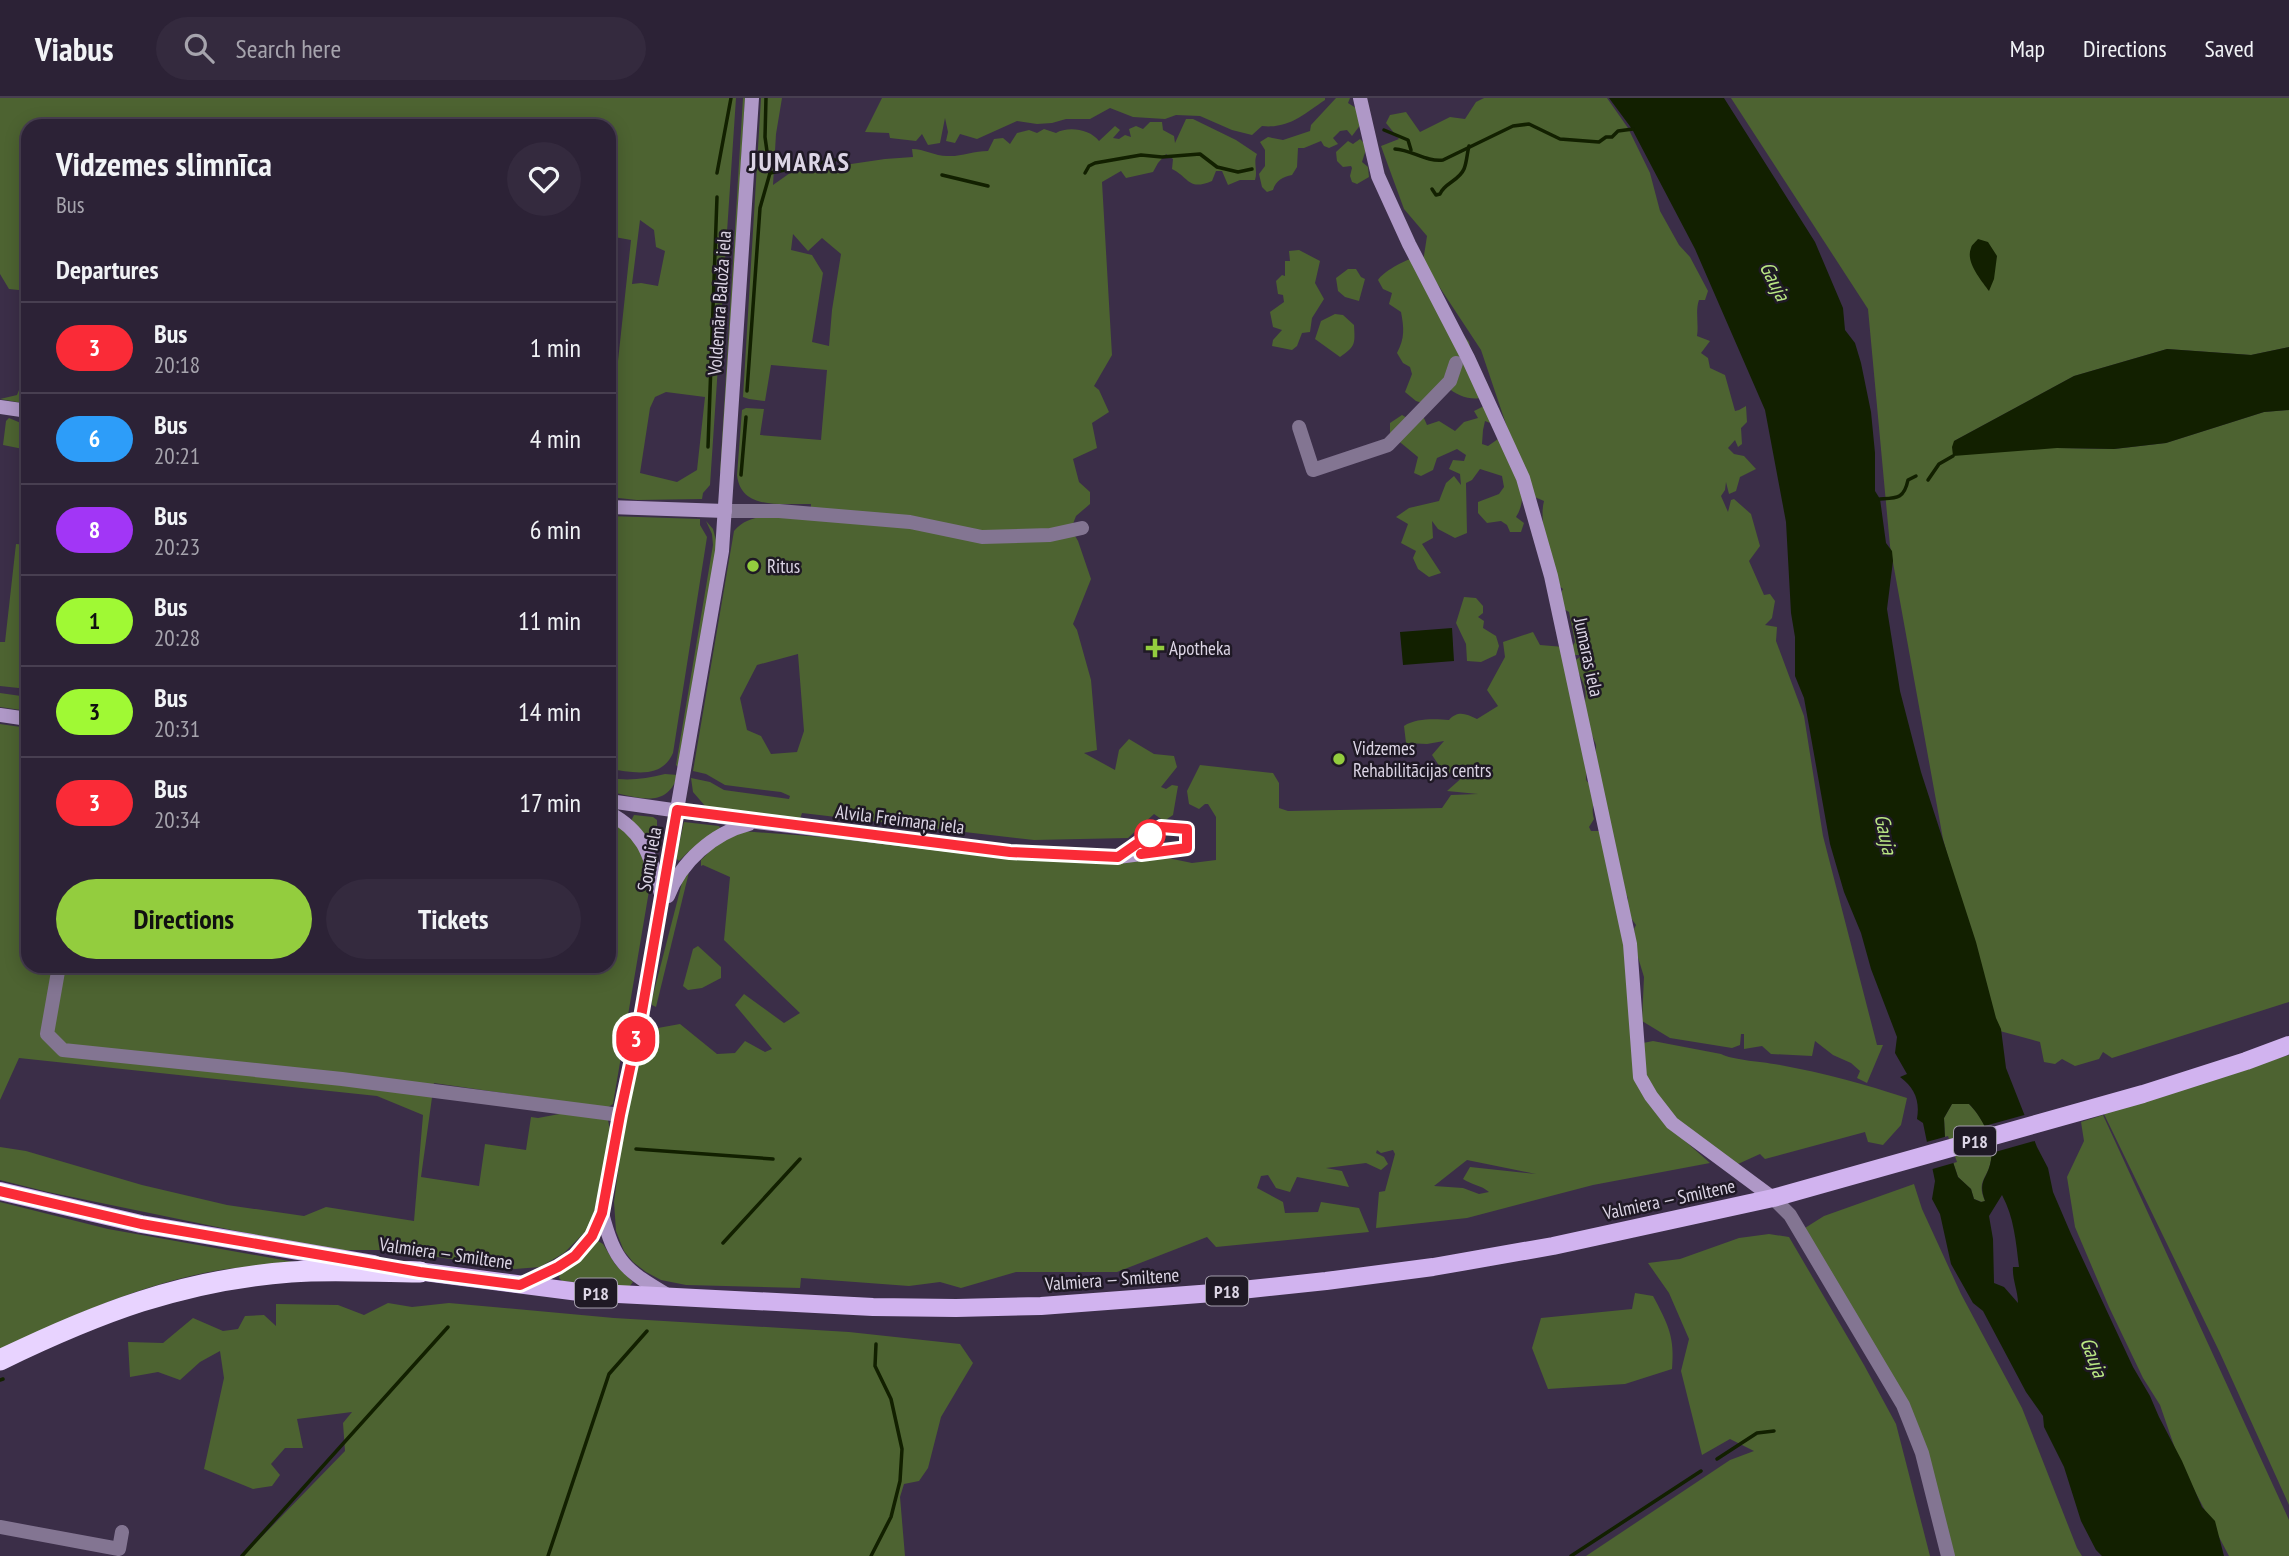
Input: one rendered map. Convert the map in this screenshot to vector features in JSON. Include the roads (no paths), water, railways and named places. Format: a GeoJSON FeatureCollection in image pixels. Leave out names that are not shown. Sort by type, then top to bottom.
{"type":"FeatureCollection","features":[{"type":"Feature","properties":{"kind":"highway"},"geometry":{"type":"LineString","coordinates":[[0,1360],[78,1323],[122,1306],[167,1292],[218,1281],[294,1272],[420,1272]]}},
{"type":"Feature","properties":{"kind":"main road","name":"Valmiera — Smiltene"},"geometry":{"type":"LineString","coordinates":[[0,1191],[141,1224],[420,1272],[579,1292],[873,1307],[1041,1306],[1213,1293],[1433,1267],[1553,1246],[1773,1198],[2246,1062],[2289,1045]]}},
{"type":"Feature","properties":{"kind":"street","name":"Voldemāra Baloža iela"},"geometry":{"type":"LineString","coordinates":[[725,511],[752,98]]}},
{"type":"Feature","properties":{"kind":"street","name":"Jumaras iela"},"geometry":{"type":"LineString","coordinates":[[1360,98],[1378,176],[1409,244],[1468,358],[1523,478],[1551,576],[1630,944],[1640,1077],[1672,1123],[1773,1198]]}},
{"type":"Feature","properties":{"kind":"street"},"geometry":{"type":"LineString","coordinates":[[1300,427],[1313,470],[1388,446],[1450,381],[1456,363]]}},
{"type":"Feature","properties":{"kind":"street"},"geometry":{"type":"LineString","coordinates":[[0,407],[21,410]]}},
{"type":"Feature","properties":{"kind":"street"},"geometry":{"type":"LineString","coordinates":[[616,506],[779,511],[910,522],[982,537],[1050,535],[1082,528]]}},
{"type":"Feature","properties":{"kind":"street","name":"Somu iela"},"geometry":{"type":"LineString","coordinates":[[602,1213],[662,898],[722,551],[725,511]]}},
{"type":"Feature","properties":{"kind":"street"},"geometry":{"type":"LineString","coordinates":[[0,715],[21,718]]}},
{"type":"Feature","properties":{"kind":"street","name":"Alvila Freimaņa iela"},"geometry":{"type":"LineString","coordinates":[[616,802],[757,822],[1010,852],[1118,857],[1187,848],[1187,829],[1161,827],[1118,857]]}},
{"type":"Feature","properties":{"kind":"street"},"geometry":{"type":"LineString","coordinates":[[616,817],[626,823],[648,850],[662,898]]}},
{"type":"Feature","properties":{"kind":"street"},"geometry":{"type":"LineString","coordinates":[[654,937],[672,887],[683,867],[716,838],[735,827],[757,822]]}},
{"type":"Feature","properties":{"kind":"street"},"geometry":{"type":"LineString","coordinates":[[58,973],[47,1034],[63,1050],[355,1080],[620,1115]]}},
{"type":"Feature","properties":{"kind":"street"},"geometry":{"type":"LineString","coordinates":[[1773,1198],[1790,1215],[1903,1405],[1923,1452],[1948,1556]]}},
{"type":"Feature","properties":{"kind":"street"},"geometry":{"type":"LineString","coordinates":[[520,1285],[575,1256],[592,1236],[602,1213]]}},
{"type":"Feature","properties":{"kind":"street"},"geometry":{"type":"LineString","coordinates":[[602,1213],[617,1257],[644,1281],[673,1298]]}},
{"type":"Feature","properties":{"kind":"street"},"geometry":{"type":"LineString","coordinates":[[0,1527],[119,1549],[122,1532]]}},
{"type":"Feature","properties":{"kind":"water","name":"Gauja"},"geometry":{"type":"Polygon","coordinates":[[[1609,98],[1724,98],[1815,242],[1843,308],[1845,330],[1855,343],[1871,412],[1875,491],[1880,499],[1886,543],[1892,551],[1887,609],[1900,691],[1921,772],[2001,1029],[2006,1068],[2048,1168],[2053,1192],[2071,1234],[2202,1507],[2215,1521],[2224,1556],[2102,1556],[2096,1550],[2081,1521],[2064,1467],[2044,1427],[2043,1416],[2026,1392],[1983,1311],[1973,1303],[1951,1264],[1940,1214],[1932,1199],[1935,1181],[1923,1123],[1917,1119],[1917,1101],[1913,1090],[1900,1077],[1907,1074],[1895,1053],[1897,1037],[1844,892],[1830,844],[1804,698],[1795,676],[1795,637],[1791,613],[1786,522],[1765,410],[1695,249],[1632,129],[1609,98]],[[1952,1104],[1944,1118],[1945,1138],[1958,1177],[1971,1189],[1974,1199],[1985,1201],[1982,1188],[1991,1160],[1989,1137],[1969,1104],[1952,1104]],[[2002,1195],[1989,1216],[1993,1239],[1994,1283],[2004,1287],[2018,1303],[2013,1272],[2013,1267],[2019,1267],[2015,1239],[2012,1221],[2002,1195]]]}},
{"type":"Feature","properties":{"kind":"water"},"geometry":{"type":"Polygon","coordinates":[[[1978,239],[1988,242],[1997,256],[1994,279],[1989,291],[1970,259],[1972,247],[1978,239]]]}},
{"type":"Feature","properties":{"kind":"water"},"geometry":{"type":"Polygon","coordinates":[[[2289,347],[2289,410],[2264,412],[2166,443],[2114,449],[2057,448],[1953,456],[1954,441],[2074,376],[2167,349],[2251,355],[2289,347]]]}},
{"type":"Feature","properties":{"kind":"water"},"geometry":{"type":"Polygon","coordinates":[[[1452,628],[1454,661],[1403,665],[1400,632],[1452,628]]]}},
{"type":"Feature","properties":{"kind":"waterway"},"geometry":{"type":"LineString","coordinates":[[717,173],[731,98]]}},
{"type":"Feature","properties":{"kind":"waterway"},"geometry":{"type":"LineString","coordinates":[[747,391],[760,208],[770,173],[765,137],[766,98]]}},
{"type":"Feature","properties":{"kind":"waterway"},"geometry":{"type":"LineString","coordinates":[[1395,149],[1443,160],[1513,126],[1529,124],[1560,139],[1599,142],[1606,137],[1612,137],[1618,131],[1633,129]]}},
{"type":"Feature","properties":{"kind":"waterway"},"geometry":{"type":"LineString","coordinates":[[1384,130],[1408,140],[1411,150]]}},
{"type":"Feature","properties":{"kind":"waterway"},"geometry":{"type":"LineString","coordinates":[[1432,189],[1436,195],[1440,194],[1462,173],[1469,146]]}},
{"type":"Feature","properties":{"kind":"waterway"},"geometry":{"type":"LineString","coordinates":[[1085,173],[1089,166],[1095,163],[1141,155],[1162,157],[1200,154],[1217,167],[1238,172],[1252,169]]}},
{"type":"Feature","properties":{"kind":"waterway"},"geometry":{"type":"LineString","coordinates":[[770,173],[835,160]]}},
{"type":"Feature","properties":{"kind":"waterway"},"geometry":{"type":"LineString","coordinates":[[942,175],[988,186]]}},
{"type":"Feature","properties":{"kind":"waterway"},"geometry":{"type":"LineString","coordinates":[[708,447],[717,197]]}},
{"type":"Feature","properties":{"kind":"waterway"},"geometry":{"type":"LineString","coordinates":[[741,475],[746,417]]}},
{"type":"Feature","properties":{"kind":"waterway"},"geometry":{"type":"LineString","coordinates":[[1928,480],[1939,464],[1953,456]]}},
{"type":"Feature","properties":{"kind":"waterway"},"geometry":{"type":"LineString","coordinates":[[1880,499],[1899,496],[1908,480],[1916,476]]}},
{"type":"Feature","properties":{"kind":"waterway"},"geometry":{"type":"LineString","coordinates":[[636,1149],[773,1159]]}},
{"type":"Feature","properties":{"kind":"waterway"},"geometry":{"type":"LineString","coordinates":[[723,1243],[800,1159]]}},
{"type":"Feature","properties":{"kind":"waterway"},"geometry":{"type":"LineString","coordinates":[[242,1556],[448,1327]]}},
{"type":"Feature","properties":{"kind":"waterway"},"geometry":{"type":"LineString","coordinates":[[548,1556],[609,1374],[647,1331]]}},
{"type":"Feature","properties":{"kind":"waterway"},"geometry":{"type":"LineString","coordinates":[[871,1556],[891,1517],[900,1481],[902,1449],[891,1399],[875,1366],[876,1344]]}},
{"type":"Feature","properties":{"kind":"waterway"},"geometry":{"type":"LineString","coordinates":[[1717,1459],[1757,1433],[1774,1431]]}},
{"type":"Feature","properties":{"kind":"waterway"},"geometry":{"type":"LineString","coordinates":[[1571,1556],[1701,1471]]}},
{"type":"Feature","properties":{"kind":"place","name":"Ritus"},"geometry":{"type":"Point","coordinates":[753,566]}},
{"type":"Feature","properties":{"kind":"place","name":"Apotheka"},"geometry":{"type":"Point","coordinates":[1155,648]}},
{"type":"Feature","properties":{"kind":"place","name":"Vidzemes Rehabilitācijas centrs"},"geometry":{"type":"Point","coordinates":[1339,759]}},
{"type":"Feature","properties":{"kind":"district","name":"JUMARAS"},"geometry":{"type":"Point","coordinates":[800,161]}}]}
